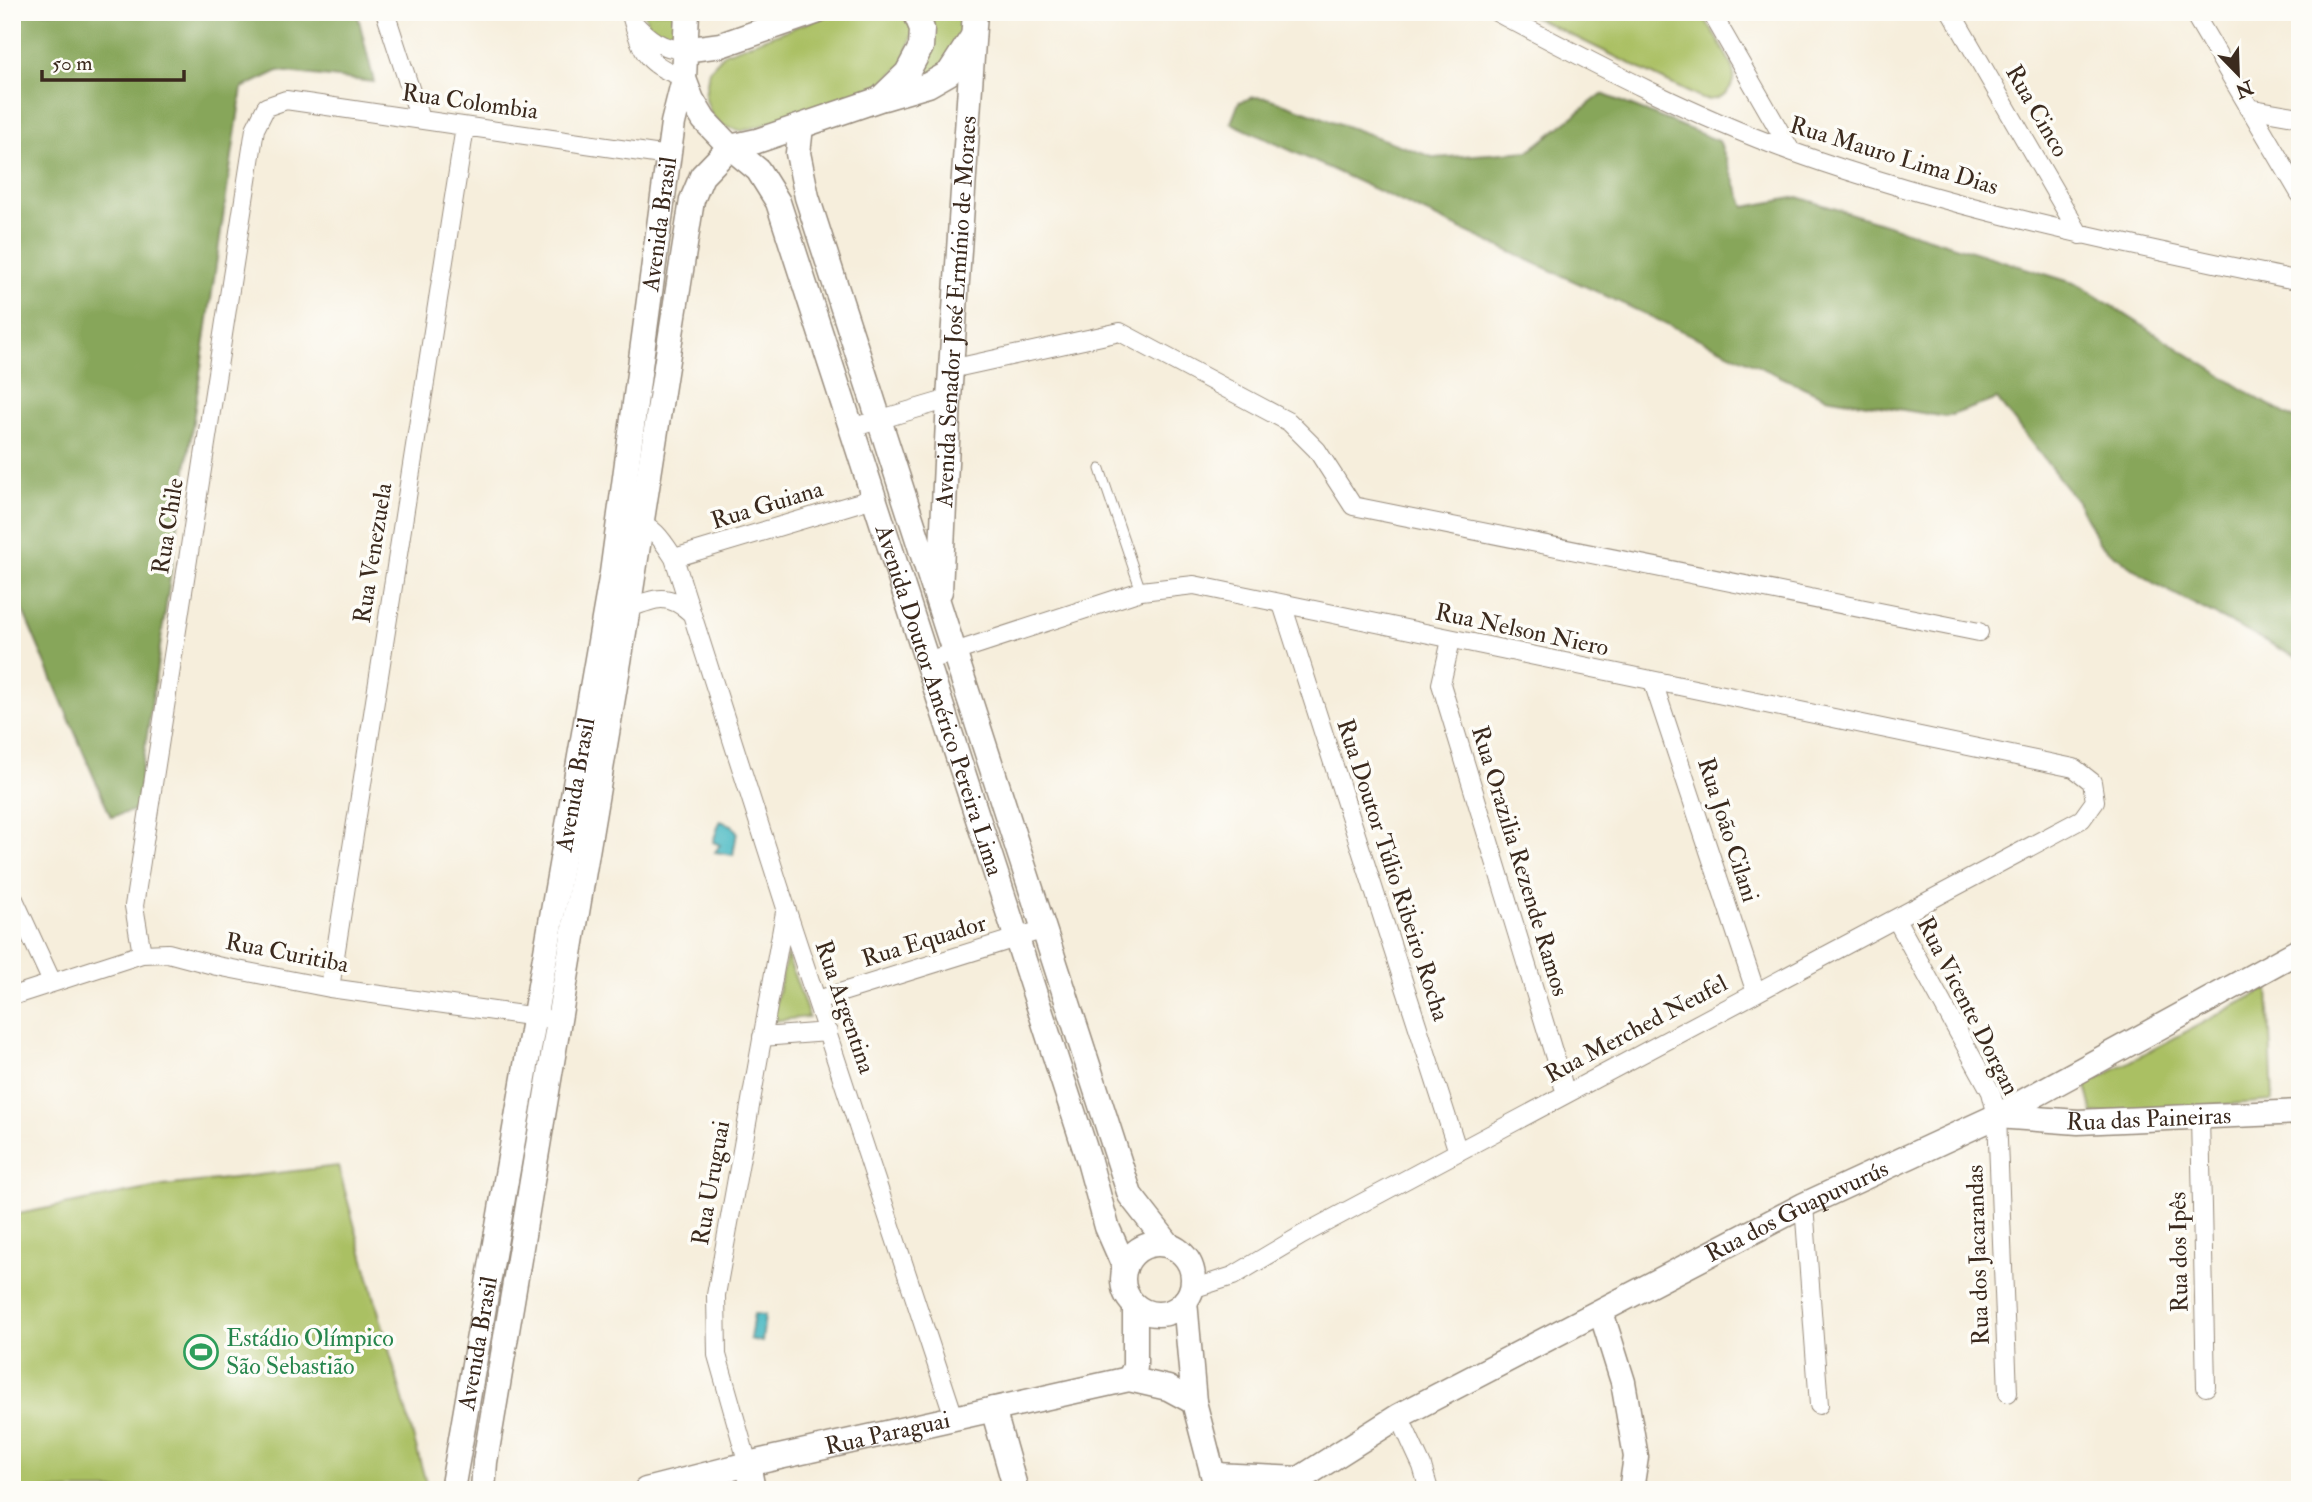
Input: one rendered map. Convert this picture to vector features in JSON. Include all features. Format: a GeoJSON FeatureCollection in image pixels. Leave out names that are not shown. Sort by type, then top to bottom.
{"type":"FeatureCollection","features":[{"type":"Feature","properties":{"kind":"main road"},"geometry":{"type":"LineString","coordinates":[[684,78],[687,12]]}},
{"type":"Feature","properties":{"kind":"main road"},"geometry":{"type":"LineString","coordinates":[[684,50],[721,45],[758,21],[816,12]]}},
{"type":"Feature","properties":{"kind":"main road"},"geometry":{"type":"LineString","coordinates":[[880,99],[907,73],[921,47],[919,18]]}},
{"type":"Feature","properties":{"kind":"main road"},"geometry":{"type":"LineString","coordinates":[[730,147],[801,128],[880,99],[928,85],[949,73],[975,23]]}},
{"type":"Feature","properties":{"kind":"main road","name":"Avenida Senador José Ermínio de Moraes"},"geometry":{"type":"LineString","coordinates":[[940,609],[949,399],[975,23]]}},
{"type":"Feature","properties":{"kind":"main road","name":"Avenida Doutor Américo Pereira Lima"},"geometry":{"type":"LineString","coordinates":[[684,78],[692,100],[704,120],[730,147],[758,170],[851,335],[1130,1195],[1169,1245]]}},
{"type":"Feature","properties":{"kind":"main road","name":"Avenida Brasil"},"geometry":{"type":"LineString","coordinates":[[452,1490],[628,609],[631,520],[644,335],[673,123],[684,78]]}},
{"type":"Feature","properties":{"kind":"main road","name":"Avenida Doutor Américo Pereira Lima"},"geometry":{"type":"LineString","coordinates":[[801,128],[798,153],[807,197],[824,344],[1017,938],[1107,1227],[1125,1268]]}},
{"type":"Feature","properties":{"kind":"main road","name":"Avenida Brasil"},"geometry":{"type":"LineString","coordinates":[[483,1490],[546,1018],[612,573],[631,520],[670,341],[692,200],[702,176],[730,147]]}},
{"type":"Feature","properties":{"kind":"main road"},"geometry":{"type":"LineString","coordinates":[[644,335],[670,341]]}},
{"type":"Feature","properties":{"kind":"main road"},"geometry":{"type":"LineString","coordinates":[[824,344],[851,335]]}},
{"type":"Feature","properties":{"kind":"main road","name":"Rua dos Guapuvurús"},"geometry":{"type":"LineString","coordinates":[[1290,1484],[1399,1416],[1804,1205],[1997,1116],[2300,950]]}},
{"type":"Feature","properties":{"kind":"main road","name":"Rua das Paineiras"},"geometry":{"type":"LineString","coordinates":[[1997,1116],[2078,1122],[2300,1112]]}},
{"type":"Feature","properties":{"kind":"main road"},"geometry":{"type":"LineString","coordinates":[[1188,1295],[1174,1310],[1161,1314],[1147,1312],[1136,1306],[1127,1295],[1123,1282],[1125,1268],[1131,1256],[1142,1248],[1155,1244],[1169,1245],[1188,1260],[1193,1276],[1188,1295],[1194,1402],[1216,1482],[1290,1484]]}},
{"type":"Feature","properties":{"kind":"main road"},"geometry":{"type":"LineString","coordinates":[[1129,1379],[1135,1367],[1136,1306]]}},
{"type":"Feature","properties":{"kind":"main road"},"geometry":{"type":"LineString","coordinates":[[1601,1312],[1623,1382],[1636,1457],[1631,1490]]}},
{"type":"Feature","properties":{"kind":"main road","name":"Rua Paraguai"},"geometry":{"type":"LineString","coordinates":[[646,1490],[748,1464],[1129,1379],[1168,1388],[1194,1402]]}},
{"type":"Feature","properties":{"kind":"main road"},"geometry":{"type":"LineString","coordinates":[[993,1409],[1016,1490]]}},
{"type":"Feature","properties":{"kind":"main road"},"geometry":{"type":"LineString","coordinates":[[748,1464],[753,1490]]}},
{"type":"Feature","properties":{"kind":"street"},"geometry":{"type":"LineString","coordinates":[[385,12],[420,119]]}},
{"type":"Feature","properties":{"kind":"street","name":"Rua Mauro Lima Dias"},"geometry":{"type":"LineString","coordinates":[[1496,12],[1632,84],[1791,151],[1941,200],[2080,235],[2300,281]]}},
{"type":"Feature","properties":{"kind":"street"},"geometry":{"type":"LineString","coordinates":[[1711,12],[1791,151]]}},
{"type":"Feature","properties":{"kind":"street","name":"Rua Cinco"},"geometry":{"type":"LineString","coordinates":[[1951,12],[2080,235]]}},
{"type":"Feature","properties":{"kind":"street"},"geometry":{"type":"LineString","coordinates":[[2193,12],[2300,194]]}},
{"type":"Feature","properties":{"kind":"street"},"geometry":{"type":"LineString","coordinates":[[632,17],[646,36],[658,44],[684,50]]}},
{"type":"Feature","properties":{"kind":"street"},"geometry":{"type":"LineString","coordinates":[[632,17],[638,43],[650,62],[666,72],[684,78]]}},
{"type":"Feature","properties":{"kind":"street","name":"Rua Colombia"},"geometry":{"type":"LineString","coordinates":[[266,107],[286,100],[668,156]]}},
{"type":"Feature","properties":{"kind":"street","name":"Rua Chile"},"geometry":{"type":"LineString","coordinates":[[142,954],[134,906],[255,129],[266,107]]}},
{"type":"Feature","properties":{"kind":"street"},"geometry":{"type":"LineString","coordinates":[[2248,108],[2300,117]]}},
{"type":"Feature","properties":{"kind":"street","name":"Rua Venezuela"},"geometry":{"type":"LineString","coordinates":[[330,988],[465,127]]}},
{"type":"Feature","properties":{"kind":"street"},"geometry":{"type":"LineString","coordinates":[[951,369],[1120,332],[1289,422],[1317,450],[1353,506],[1979,632]]}},
{"type":"Feature","properties":{"kind":"street"},"geometry":{"type":"LineString","coordinates":[[851,428],[949,399]]}},
{"type":"Feature","properties":{"kind":"street","name":"Rua Guiana"},"geometry":{"type":"LineString","coordinates":[[674,558],[874,498]]}},
{"type":"Feature","properties":{"kind":"street","name":"Rua Argentina"},"geometry":{"type":"LineString","coordinates":[[631,520],[661,537],[674,558],[954,1417]]}},
{"type":"Feature","properties":{"kind":"street","name":"Rua Nelson Niero"},"geometry":{"type":"LineString","coordinates":[[926,661],[1141,590],[1194,585],[2074,768],[2092,782],[2095,801]]}},
{"type":"Feature","properties":{"kind":"street"},"geometry":{"type":"LineString","coordinates":[[628,609],[667,598],[680,603],[691,613]]}},
{"type":"Feature","properties":{"kind":"street","name":"Rua Doutor Túlio Ribeiro Rocha"},"geometry":{"type":"LineString","coordinates":[[1282,604],[1458,1152]]}},
{"type":"Feature","properties":{"kind":"street","name":"Rua Orazilia Rezende Ramos"},"geometry":{"type":"LineString","coordinates":[[1451,640],[1441,684],[1566,1094]]}},
{"type":"Feature","properties":{"kind":"street","name":"Rua João Cilani"},"geometry":{"type":"LineString","coordinates":[[1653,682],[1756,993]]}},
{"type":"Feature","properties":{"kind":"street","name":"Rua Merched Neufel"},"geometry":{"type":"LineString","coordinates":[[1188,1295],[1233,1276],[1302,1235],[2082,819],[2095,801]]}},
{"type":"Feature","properties":{"kind":"street"},"geometry":{"type":"LineString","coordinates":[[12,895],[52,982]]}},
{"type":"Feature","properties":{"kind":"street","name":"Rua Uruguai"},"geometry":{"type":"LineString","coordinates":[[748,1464],[717,1355],[716,1295],[786,908]]}},
{"type":"Feature","properties":{"kind":"street","name":"Rua Vicente Dorgan"},"geometry":{"type":"LineString","coordinates":[[1896,919],[1991,1092],[1997,1116]]}},
{"type":"Feature","properties":{"kind":"street","name":"Rua Equador"},"geometry":{"type":"LineString","coordinates":[[817,1000],[1045,929]]}},
{"type":"Feature","properties":{"kind":"street","name":"Rua Curitiba"},"geometry":{"type":"LineString","coordinates":[[12,996],[142,954],[168,953],[217,966],[330,988],[546,1018]]}},
{"type":"Feature","properties":{"kind":"street"},"geometry":{"type":"LineString","coordinates":[[762,1037],[828,1032]]}},
{"type":"Feature","properties":{"kind":"street","name":"Rua dos Jacarandas"},"geometry":{"type":"LineString","coordinates":[[1997,1116],[2008,1393]]}},
{"type":"Feature","properties":{"kind":"street","name":"Rua dos Ipês"},"geometry":{"type":"LineString","coordinates":[[2200,1116],[2206,1387]]}},
{"type":"Feature","properties":{"kind":"street"},"geometry":{"type":"LineString","coordinates":[[1804,1205],[1819,1405]]}},
{"type":"Feature","properties":{"kind":"street"},"geometry":{"type":"LineString","coordinates":[[1399,1416],[1422,1466],[1429,1490]]}},
{"type":"Feature","properties":{"kind":"lane"},"geometry":{"type":"LineString","coordinates":[[1100,469],[1141,590]]}},
{"type":"Feature","properties":{"kind":"green space"},"geometry":{"type":"Polygon","coordinates":[[[12,12],[357,12],[374,82],[278,71],[242,88],[136,810],[111,817],[12,585],[12,12]]]}},
{"type":"Feature","properties":{"kind":"green space"},"geometry":{"type":"Polygon","coordinates":[[[644,12],[681,12],[674,39],[661,38],[648,24],[644,12]]]}},
{"type":"Feature","properties":{"kind":"green space"},"geometry":{"type":"Polygon","coordinates":[[[836,12],[907,12],[915,26],[903,65],[878,86],[742,131],[723,126],[711,115],[705,96],[709,70],[725,53],[836,12]]]}},
{"type":"Feature","properties":{"kind":"green space"},"geometry":{"type":"Polygon","coordinates":[[[931,12],[967,12],[962,37],[937,73],[915,77],[933,25],[931,12]]]}},
{"type":"Feature","properties":{"kind":"green space"},"geometry":{"type":"Polygon","coordinates":[[[1524,12],[1701,12],[1732,65],[1731,86],[1723,96],[1710,100],[1702,99],[1524,12]]]}},
{"type":"Feature","properties":{"kind":"green space"},"geometry":{"type":"Polygon","coordinates":[[[1602,94],[1719,141],[1745,207],[1798,197],[2077,284],[2260,400],[2300,422],[2300,659],[2155,584],[2100,544],[2077,501],[1997,399],[1946,417],[1825,397],[1231,123],[1239,102],[1254,97],[1268,98],[1435,158],[1529,151],[1602,94]]]}},
{"type":"Feature","properties":{"kind":"green space"},"geometry":{"type":"Polygon","coordinates":[[[787,955],[809,1017],[771,1021],[787,955]]]}},
{"type":"Feature","properties":{"kind":"green space"},"geometry":{"type":"Polygon","coordinates":[[[2268,988],[2273,1101],[2093,1114],[2086,1085],[2268,988]]]}},
{"type":"Feature","properties":{"kind":"green space","name":"Estádio Olímpico São Sebastião"},"geometry":{"type":"Polygon","coordinates":[[[338,1166],[428,1490],[12,1490],[12,1215],[163,1186],[338,1166]]]}},
{"type":"Feature","properties":{"kind":"water"},"geometry":{"type":"Polygon","coordinates":[[[720,821],[732,825],[737,832],[733,855],[715,852],[720,845],[713,842],[720,821]]]}},
{"type":"Feature","properties":{"kind":"water"},"geometry":{"type":"Polygon","coordinates":[[[754,1314],[765,1315],[762,1342],[750,1339],[754,1314]]]}},
{"type":"Feature","properties":{"kind":"place","name":"Estádio Olímpico São Sebastião"},"geometry":{"type":"Point","coordinates":[201,1352]}}]}
